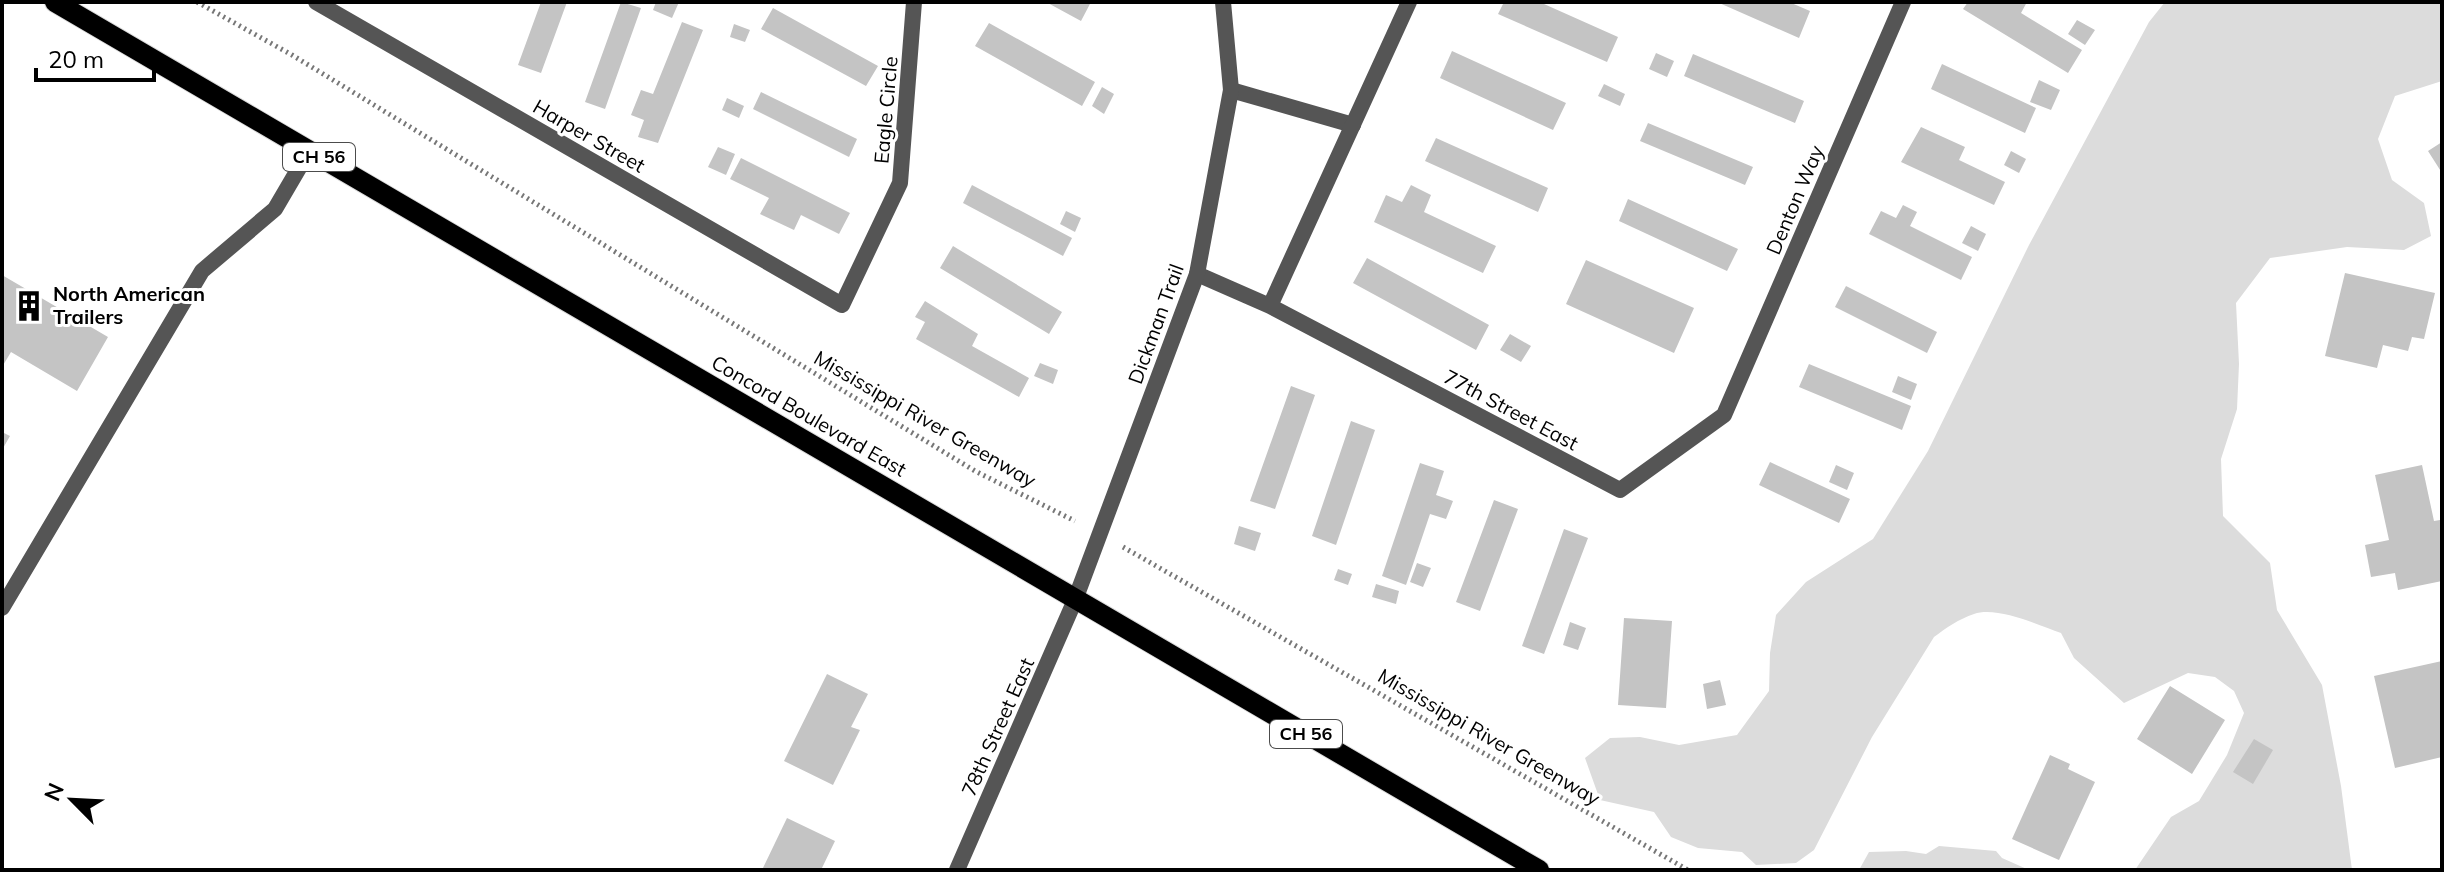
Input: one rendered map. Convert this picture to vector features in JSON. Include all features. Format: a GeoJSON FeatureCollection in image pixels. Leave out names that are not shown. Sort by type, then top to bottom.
{"type":"FeatureCollection","features":[{"type":"Feature","properties":{"kind":"main road","name":"Concord Boulevard East"},"geometry":{"type":"LineString","coordinates":[[55,2],[1539,870]]}},
{"type":"Feature","properties":{"kind":"street","name":"Harper Street"},"geometry":{"type":"LineString","coordinates":[[316,2],[842,305]]}},
{"type":"Feature","properties":{"kind":"street","name":"Eagle Circle"},"geometry":{"type":"LineString","coordinates":[[842,305],[900,183],[914,2]]}},
{"type":"Feature","properties":{"kind":"street","name":"Dickman Trail"},"geometry":{"type":"LineString","coordinates":[[1075,600],[1197,274],[1231,90],[1223,2]]}},
{"type":"Feature","properties":{"kind":"street"},"geometry":{"type":"LineString","coordinates":[[1270,306],[1409,2]]}},
{"type":"Feature","properties":{"kind":"street","name":"Denton Way"},"geometry":{"type":"LineString","coordinates":[[1724,415],[1903,2]]}},
{"type":"Feature","properties":{"kind":"street"},"geometry":{"type":"LineString","coordinates":[[1231,90],[1353,125]]}},
{"type":"Feature","properties":{"kind":"street"},"geometry":{"type":"LineString","coordinates":[[2,608],[202,271],[275,209],[309,151]]}},
{"type":"Feature","properties":{"kind":"street","name":"77th Street East"},"geometry":{"type":"LineString","coordinates":[[1197,274],[1270,306],[1620,490],[1724,415]]}},
{"type":"Feature","properties":{"kind":"street","name":"78th Street East"},"geometry":{"type":"LineString","coordinates":[[957,870],[1075,600]]}},
{"type":"Feature","properties":{"kind":"path","name":"Mississippi River Greenway"},"geometry":{"type":"LineString","coordinates":[[197,2],[305,63],[975,471],[1100,533],[1688,870]]}},
{"type":"Feature","properties":{"kind":"shaded area"},"geometry":{"type":"Polygon","coordinates":[[[2165,2],[2442,2],[2442,81],[2395,96],[2378,139],[2392,180],[2424,203],[2431,236],[2404,250],[2347,247],[2270,258],[2236,303],[2239,364],[2237,409],[2221,459],[2223,516],[2270,563],[2277,610],[2322,685],[2341,786],[2352,870],[2135,870],[2171,817],[2199,801],[2227,755],[2244,713],[2234,691],[2215,677],[2188,673],[2124,703],[2074,658],[2061,633],[1994,612],[1968,616],[1934,637],[1872,737],[1814,850],[1796,863],[1756,865],[1742,852],[1698,848],[1671,837],[1654,812],[1600,800],[1585,758],[1610,738],[1640,737],[1679,745],[1737,735],[1769,691],[1770,653],[1776,615],[1806,582],[1873,539],[1928,451],[2029,245],[2149,22],[2165,2]]]}},
{"type":"Feature","properties":{"kind":"shaded area"},"geometry":{"type":"Polygon","coordinates":[[[1939,846],[1996,851],[2002,858],[2029,870],[1859,870],[1869,852],[1926,854],[1939,846]]]}},
{"type":"Feature","properties":{"kind":"building"},"geometry":{"type":"Polygon","coordinates":[[[541,2],[567,2],[541,73],[518,65],[541,2]]]}},
{"type":"Feature","properties":{"kind":"building"},"geometry":{"type":"Polygon","coordinates":[[[621,2],[641,8],[605,109],[585,102],[621,2]]]}},
{"type":"Feature","properties":{"kind":"building"},"geometry":{"type":"Polygon","coordinates":[[[656,2],[679,2],[672,18],[653,10],[656,2]]]}},
{"type":"Feature","properties":{"kind":"building"},"geometry":{"type":"Polygon","coordinates":[[[1046,2],[1091,2],[1081,21],[1046,2]]]}},
{"type":"Feature","properties":{"kind":"building"},"geometry":{"type":"Polygon","coordinates":[[[1504,2],[1545,2],[1618,37],[1607,62],[1498,14],[1504,2]]]}},
{"type":"Feature","properties":{"kind":"building"},"geometry":{"type":"Polygon","coordinates":[[[1717,2],[1789,2],[1810,11],[1799,38],[1717,2]]]}},
{"type":"Feature","properties":{"kind":"building"},"geometry":{"type":"Polygon","coordinates":[[[1968,2],[2027,2],[2021,13],[2082,50],[2068,73],[1963,9],[1968,2]]]}},
{"type":"Feature","properties":{"kind":"building"},"geometry":{"type":"Polygon","coordinates":[[[773,8],[878,66],[866,86],[761,29],[773,8]]]}},
{"type":"Feature","properties":{"kind":"building"},"geometry":{"type":"Polygon","coordinates":[[[2077,20],[2095,30],[2085,45],[2068,34],[2077,20]]]}},
{"type":"Feature","properties":{"kind":"building"},"geometry":{"type":"Polygon","coordinates":[[[682,22],[703,30],[658,143],[638,137],[644,120],[631,115],[641,90],[653,94],[682,22]]]}},
{"type":"Feature","properties":{"kind":"building"},"geometry":{"type":"Polygon","coordinates":[[[989,23],[1095,82],[1082,106],[975,46],[989,23]]]}},
{"type":"Feature","properties":{"kind":"building"},"geometry":{"type":"Polygon","coordinates":[[[734,24],[750,30],[745,42],[730,37],[734,24]]]}},
{"type":"Feature","properties":{"kind":"building"},"geometry":{"type":"Polygon","coordinates":[[[1452,51],[1566,103],[1553,130],[1440,78],[1452,51]]]}},
{"type":"Feature","properties":{"kind":"building"},"geometry":{"type":"Polygon","coordinates":[[[1656,53],[1674,61],[1667,77],[1649,69],[1656,53]]]}},
{"type":"Feature","properties":{"kind":"building"},"geometry":{"type":"Polygon","coordinates":[[[1693,54],[1804,101],[1795,123],[1684,76],[1693,54]]]}},
{"type":"Feature","properties":{"kind":"building"},"geometry":{"type":"Polygon","coordinates":[[[1942,64],[2036,108],[2025,133],[1931,89],[1942,64]]]}},
{"type":"Feature","properties":{"kind":"building"},"geometry":{"type":"Polygon","coordinates":[[[2039,80],[2060,90],[2051,110],[2030,102],[2039,80]]]}},
{"type":"Feature","properties":{"kind":"building"},"geometry":{"type":"Polygon","coordinates":[[[1604,84],[1625,94],[1620,106],[1598,96],[1604,84]]]}},
{"type":"Feature","properties":{"kind":"building"},"geometry":{"type":"Polygon","coordinates":[[[1102,87],[1114,94],[1104,114],[1092,106],[1102,87]]]}},
{"type":"Feature","properties":{"kind":"building"},"geometry":{"type":"Polygon","coordinates":[[[761,92],[857,139],[849,157],[753,109],[761,92]]]}},
{"type":"Feature","properties":{"kind":"building"},"geometry":{"type":"Polygon","coordinates":[[[727,98],[744,106],[739,118],[722,110],[727,98]]]}},
{"type":"Feature","properties":{"kind":"building"},"geometry":{"type":"Polygon","coordinates":[[[1648,123],[1753,167],[1745,185],[1640,141],[1648,123]]]}},
{"type":"Feature","properties":{"kind":"building"},"geometry":{"type":"Polygon","coordinates":[[[1921,127],[1965,147],[1959,160],[2005,182],[1994,205],[1901,162],[1921,127]]]}},
{"type":"Feature","properties":{"kind":"building"},"geometry":{"type":"Polygon","coordinates":[[[1436,138],[1548,188],[1538,212],[1425,161],[1436,138]]]}},
{"type":"Feature","properties":{"kind":"building"},"geometry":{"type":"Polygon","coordinates":[[[2442,142],[2442,173],[2428,151],[2442,142]]]}},
{"type":"Feature","properties":{"kind":"building"},"geometry":{"type":"Polygon","coordinates":[[[718,147],[735,154],[726,175],[708,167],[718,147]]]}},
{"type":"Feature","properties":{"kind":"building"},"geometry":{"type":"Polygon","coordinates":[[[2011,151],[2026,159],[2019,173],[2004,165],[2011,151]]]}},
{"type":"Feature","properties":{"kind":"building"},"geometry":{"type":"Polygon","coordinates":[[[741,158],[850,213],[839,234],[801,215],[794,230],[760,214],[769,198],[730,179],[741,158]]]}},
{"type":"Feature","properties":{"kind":"building"},"geometry":{"type":"Polygon","coordinates":[[[972,185],[1072,238],[1063,256],[963,203],[972,185]]]}},
{"type":"Feature","properties":{"kind":"building"},"geometry":{"type":"Polygon","coordinates":[[[1411,185],[1431,195],[1424,212],[1496,246],[1483,273],[1374,222],[1386,195],[1402,202],[1411,185]]]}},
{"type":"Feature","properties":{"kind":"building"},"geometry":{"type":"Polygon","coordinates":[[[1628,199],[1738,249],[1727,271],[1619,221],[1628,199]]]}},
{"type":"Feature","properties":{"kind":"building"},"geometry":{"type":"Polygon","coordinates":[[[1903,205],[1917,212],[1910,226],[1972,257],[1961,280],[1869,234],[1881,211],[1896,218],[1903,205]]]}},
{"type":"Feature","properties":{"kind":"building"},"geometry":{"type":"Polygon","coordinates":[[[1066,211],[1081,218],[1075,232],[1060,224],[1066,211]]]}},
{"type":"Feature","properties":{"kind":"building"},"geometry":{"type":"Polygon","coordinates":[[[1971,226],[1986,234],[1978,251],[1962,243],[1971,226]]]}},
{"type":"Feature","properties":{"kind":"building"},"geometry":{"type":"Polygon","coordinates":[[[953,246],[1062,312],[1049,334],[940,268],[953,246]]]}},
{"type":"Feature","properties":{"kind":"building"},"geometry":{"type":"Polygon","coordinates":[[[1367,258],[1489,325],[1476,350],[1353,283],[1367,258]]]}},
{"type":"Feature","properties":{"kind":"building"},"geometry":{"type":"Polygon","coordinates":[[[1586,260],[1694,308],[1674,353],[1566,304],[1586,260]]]}},
{"type":"Feature","properties":{"kind":"building"},"geometry":{"type":"Polygon","coordinates":[[[2345,273],[2435,293],[2424,339],[2412,337],[2408,351],[2383,345],[2377,368],[2325,356],[2345,273]]]}},
{"type":"Feature","properties":{"kind":"building","name":"North American Trailers"},"geometry":{"type":"Polygon","coordinates":[[[2,275],[108,337],[77,391],[11,352],[2,367],[2,275]]]}},
{"type":"Feature","properties":{"kind":"building"},"geometry":{"type":"Polygon","coordinates":[[[1846,286],[1937,332],[1927,353],[1835,307],[1846,286]]]}},
{"type":"Feature","properties":{"kind":"building"},"geometry":{"type":"Polygon","coordinates":[[[925,301],[978,334],[972,346],[1029,378],[1019,397],[916,339],[925,322],[915,317],[925,301]]]}},
{"type":"Feature","properties":{"kind":"building"},"geometry":{"type":"Polygon","coordinates":[[[1510,334],[1531,346],[1521,362],[1500,350],[1510,334]]]}},
{"type":"Feature","properties":{"kind":"building"},"geometry":{"type":"Polygon","coordinates":[[[1040,363],[1058,370],[1053,384],[1034,376],[1040,363]]]}},
{"type":"Feature","properties":{"kind":"building"},"geometry":{"type":"Polygon","coordinates":[[[1809,364],[1911,406],[1902,430],[1799,387],[1809,364]]]}},
{"type":"Feature","properties":{"kind":"building"},"geometry":{"type":"Polygon","coordinates":[[[1898,376],[1917,384],[1911,400],[1892,392],[1898,376]]]}},
{"type":"Feature","properties":{"kind":"building"},"geometry":{"type":"Polygon","coordinates":[[[1291,386],[1315,395],[1275,509],[1250,501],[1291,386]]]}},
{"type":"Feature","properties":{"kind":"building"},"geometry":{"type":"Polygon","coordinates":[[[1351,421],[1375,430],[1336,545],[1312,536],[1351,421]]]}},
{"type":"Feature","properties":{"kind":"building"},"geometry":{"type":"Polygon","coordinates":[[[2,432],[10,436],[2,450],[2,432]]]}},
{"type":"Feature","properties":{"kind":"building"},"geometry":{"type":"Polygon","coordinates":[[[1770,462],[1850,499],[1839,523],[1759,485],[1770,462]]]}},
{"type":"Feature","properties":{"kind":"building"},"geometry":{"type":"Polygon","coordinates":[[[1420,463],[1444,471],[1436,495],[1453,501],[1446,519],[1430,514],[1406,585],[1382,576],[1420,463]]]}},
{"type":"Feature","properties":{"kind":"building"},"geometry":{"type":"Polygon","coordinates":[[[1836,465],[1854,473],[1847,490],[1829,482],[1836,465]]]}},
{"type":"Feature","properties":{"kind":"building"},"geometry":{"type":"Polygon","coordinates":[[[2422,465],[2434,521],[2440,520],[2442,528],[2442,581],[2398,590],[2395,573],[2371,577],[2365,545],[2389,540],[2375,475],[2422,465]]]}},
{"type":"Feature","properties":{"kind":"building"},"geometry":{"type":"Polygon","coordinates":[[[1494,500],[1518,509],[1480,611],[1456,602],[1494,500]]]}},
{"type":"Feature","properties":{"kind":"building"},"geometry":{"type":"Polygon","coordinates":[[[1239,526],[1261,533],[1255,551],[1234,544],[1239,526]]]}},
{"type":"Feature","properties":{"kind":"building"},"geometry":{"type":"Polygon","coordinates":[[[1564,529],[1588,538],[1544,654],[1522,646],[1564,529]]]}},
{"type":"Feature","properties":{"kind":"building"},"geometry":{"type":"Polygon","coordinates":[[[1417,563],[1431,568],[1423,587],[1410,582],[1417,563]]]}},
{"type":"Feature","properties":{"kind":"building"},"geometry":{"type":"Polygon","coordinates":[[[1338,569],[1352,574],[1348,585],[1334,580],[1338,569]]]}},
{"type":"Feature","properties":{"kind":"building"},"geometry":{"type":"Polygon","coordinates":[[[1376,584],[1399,591],[1396,604],[1372,597],[1376,584]]]}},
{"type":"Feature","properties":{"kind":"building"},"geometry":{"type":"Polygon","coordinates":[[[1624,618],[1672,621],[1666,708],[1618,705],[1624,618]]]}},
{"type":"Feature","properties":{"kind":"building"},"geometry":{"type":"Polygon","coordinates":[[[1570,622],[1586,628],[1578,650],[1563,645],[1570,622]]]}},
{"type":"Feature","properties":{"kind":"building"},"geometry":{"type":"Polygon","coordinates":[[[2442,661],[2442,757],[2395,768],[2374,676],[2442,661]]]}},
{"type":"Feature","properties":{"kind":"building"},"geometry":{"type":"Polygon","coordinates":[[[827,674],[868,694],[851,727],[860,730],[833,785],[784,761],[827,674]]]}},
{"type":"Feature","properties":{"kind":"building"},"geometry":{"type":"Polygon","coordinates":[[[1720,680],[1726,705],[1707,709],[1703,684],[1720,680]]]}},
{"type":"Feature","properties":{"kind":"building"},"geometry":{"type":"Polygon","coordinates":[[[2170,686],[2225,720],[2192,774],[2137,739],[2170,686]]]}},
{"type":"Feature","properties":{"kind":"building"},"geometry":{"type":"Polygon","coordinates":[[[2254,739],[2273,750],[2253,784],[2233,772],[2254,739]]]}},
{"type":"Feature","properties":{"kind":"building"},"geometry":{"type":"Polygon","coordinates":[[[2050,755],[2070,764],[2068,769],[2095,782],[2059,860],[2012,839],[2050,755]]]}},
{"type":"Feature","properties":{"kind":"building"},"geometry":{"type":"Polygon","coordinates":[[[787,818],[835,841],[821,870],[762,870],[787,818]]]}},
{"type":"Feature","properties":{"kind":"place","name":"North American Trailers"},"geometry":{"type":"Point","coordinates":[29,306]}}]}
